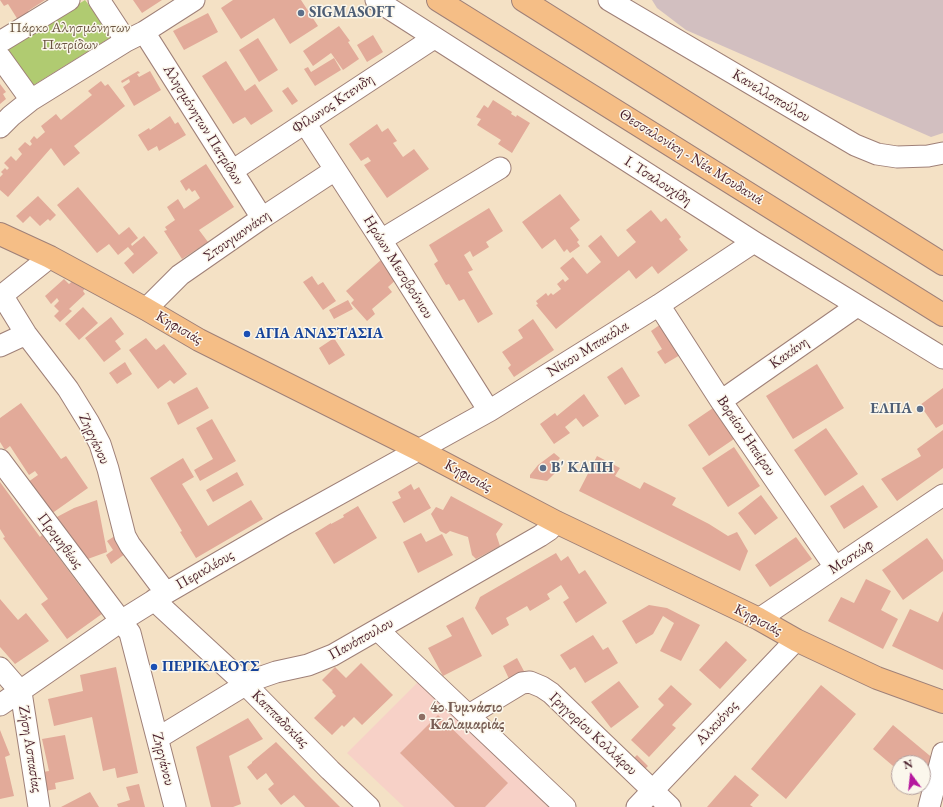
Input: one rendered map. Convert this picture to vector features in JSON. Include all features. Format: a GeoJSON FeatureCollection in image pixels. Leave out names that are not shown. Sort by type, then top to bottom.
{"type":"FeatureCollection","features":[{"type":"Feature","properties":{"kind":"main road","name":"Θεσσαλονίκη - Νέα Μουδανιά"},"geometry":{"type":"LineString","coordinates":[[438,0],[943,315]]}},
{"type":"Feature","properties":{"kind":"main road"},"geometry":{"type":"LineString","coordinates":[[523,0],[943,264]]}},
{"type":"Feature","properties":{"kind":"main road","name":"Κηφισιάς"},"geometry":{"type":"LineString","coordinates":[[0,234],[50,257],[146,309],[199,340],[419,450],[556,522],[759,619],[796,640],[877,678],[943,702]]}},
{"type":"Feature","properties":{"kind":"street"},"geometry":{"type":"LineString","coordinates":[[0,42],[69,0]]}},
{"type":"Feature","properties":{"kind":"street","name":"Αλησμόνητων Πατρίδων"},"geometry":{"type":"LineString","coordinates":[[99,0],[135,36],[232,171],[262,218]]}},
{"type":"Feature","properties":{"kind":"street"},"geometry":{"type":"LineString","coordinates":[[0,128],[11,116],[31,100],[194,0]]}},
{"type":"Feature","properties":{"kind":"street","name":"Ι. Τσαλουχίδη"},"geometry":{"type":"LineString","coordinates":[[376,0],[754,242],[943,358]]}},
{"type":"Feature","properties":{"kind":"street","name":"Κανελλοπούλου"},"geometry":{"type":"LineString","coordinates":[[610,0],[855,145],[877,154],[897,157],[928,156],[943,153]]}},
{"type":"Feature","properties":{"kind":"street","name":"Φίλωνος Κτενιδη"},"geometry":{"type":"LineString","coordinates":[[232,171],[434,38]]}},
{"type":"Feature","properties":{"kind":"street"},"geometry":{"type":"LineString","coordinates":[[0,57],[31,100]]}},
{"type":"Feature","properties":{"kind":"street","name":"Ηρώων Μεσοβούνιου"},"geometry":{"type":"LineString","coordinates":[[305,123],[489,411]]}},
{"type":"Feature","properties":{"kind":"street"},"geometry":{"type":"LineString","coordinates":[[381,240],[500,168]]}},
{"type":"Feature","properties":{"kind":"street","name":"Στουγιαννάκη"},"geometry":{"type":"LineString","coordinates":[[146,309],[180,275],[262,218],[335,170]]}},
{"type":"Feature","properties":{"kind":"street","name":"Νίκου Μπακόλα"},"geometry":{"type":"LineString","coordinates":[[419,450],[489,411],[659,305],[754,242]]}},
{"type":"Feature","properties":{"kind":"street"},"geometry":{"type":"LineString","coordinates":[[1,296],[50,257]]}},
{"type":"Feature","properties":{"kind":"street","name":"Ζηργάνου"},"geometry":{"type":"LineString","coordinates":[[1,296],[26,334],[68,389],[89,423],[100,444],[108,469],[125,536],[160,596]]}},
{"type":"Feature","properties":{"kind":"street","name":"Βορείου Ηπείρου"},"geometry":{"type":"LineString","coordinates":[[659,305],[721,401],[835,567]]}},
{"type":"Feature","properties":{"kind":"street","name":"Κακάνη"},"geometry":{"type":"LineString","coordinates":[[721,401],[857,306]]}},
{"type":"Feature","properties":{"kind":"street"},"geometry":{"type":"LineString","coordinates":[[0,346],[26,334]]}},
{"type":"Feature","properties":{"kind":"street","name":"Περικλέους"},"geometry":{"type":"LineString","coordinates":[[0,705],[21,692],[121,621],[160,596],[285,524],[419,450]]}},
{"type":"Feature","properties":{"kind":"street","name":"Προμηθέως"},"geometry":{"type":"LineString","coordinates":[[0,460],[121,621]]}},
{"type":"Feature","properties":{"kind":"street","name":"Μοσκώφ"},"geometry":{"type":"LineString","coordinates":[[759,619],[943,495]]}},
{"type":"Feature","properties":{"kind":"street","name":"Πανόπουλου"},"geometry":{"type":"LineString","coordinates":[[158,738],[245,684],[266,674],[308,665],[323,659],[378,630],[540,536],[549,530],[556,522]]}},
{"type":"Feature","properties":{"kind":"street","name":"Καππαδοκίας"},"geometry":{"type":"LineString","coordinates":[[160,596],[330,770],[369,807]]}},
{"type":"Feature","properties":{"kind":"street","name":"Ζηργάνου"},"geometry":{"type":"LineString","coordinates":[[121,621],[130,633],[175,807]]}},
{"type":"Feature","properties":{"kind":"street"},"geometry":{"type":"LineString","coordinates":[[378,630],[565,807]]}},
{"type":"Feature","properties":{"kind":"street","name":"Αλκυόνος"},"geometry":{"type":"LineString","coordinates":[[638,807],[796,640]]}},
{"type":"Feature","properties":{"kind":"street"},"geometry":{"type":"LineString","coordinates":[[0,668],[21,692]]}},
{"type":"Feature","properties":{"kind":"street","name":"Γρηγορίου Κολλάρου"},"geometry":{"type":"LineString","coordinates":[[470,716],[522,683],[530,682],[542,687],[551,693],[670,807]]}},
{"type":"Feature","properties":{"kind":"street","name":"Ζήση Ασπασίας"},"geometry":{"type":"LineString","coordinates":[[21,692],[39,807]]}},
{"type":"Feature","properties":{"kind":"street"},"geometry":{"type":"LineString","coordinates":[[929,807],[943,753]]}},
{"type":"Feature","properties":{"kind":"shaded area"},"geometry":{"type":"Polygon","coordinates":[[[652,0],[943,0],[943,133],[931,137],[686,30],[657,8],[652,0]]]}},
{"type":"Feature","properties":{"kind":"shaded area","name":"4ο Γυμνάσιο Καλαμαριάς"},"geometry":{"type":"Polygon","coordinates":[[[420,680],[558,807],[404,807],[347,753],[420,680]]]}},
{"type":"Feature","properties":{"kind":"green space","name":"Πάρκο Αλησμόνητων Πατρίδων"},"geometry":{"type":"Polygon","coordinates":[[[85,0],[113,36],[32,86],[7,49],[85,0]]]}},
{"type":"Feature","properties":{"kind":"building"},"geometry":{"type":"Polygon","coordinates":[[[0,0],[45,0],[28,11],[29,13],[18,20],[8,4],[4,6],[0,0]]]}},
{"type":"Feature","properties":{"kind":"building"},"geometry":{"type":"Polygon","coordinates":[[[133,0],[162,0],[142,13],[133,0]]]}},
{"type":"Feature","properties":{"kind":"building"},"geometry":{"type":"Polygon","coordinates":[[[233,0],[301,0],[318,26],[290,44],[274,18],[241,39],[221,8],[233,0]]]}},
{"type":"Feature","properties":{"kind":"building"},"geometry":{"type":"Polygon","coordinates":[[[208,13],[218,32],[184,50],[173,31],[208,13]]]}},
{"type":"Feature","properties":{"kind":"building"},"geometry":{"type":"Polygon","coordinates":[[[339,26],[350,41],[348,42],[359,59],[343,70],[331,53],[313,66],[303,51],[339,26]]]}},
{"type":"Feature","properties":{"kind":"building"},"geometry":{"type":"Polygon","coordinates":[[[373,35],[383,52],[367,62],[357,45],[373,35]]]}},
{"type":"Feature","properties":{"kind":"building"},"geometry":{"type":"Polygon","coordinates":[[[258,38],[278,70],[259,82],[239,50],[258,38]]]}},
{"type":"Feature","properties":{"kind":"building"},"geometry":{"type":"Polygon","coordinates":[[[334,58],[341,70],[315,86],[304,69],[308,67],[311,72],[334,58]]]}},
{"type":"Feature","properties":{"kind":"building"},"geometry":{"type":"Polygon","coordinates":[[[226,61],[245,91],[255,84],[273,111],[251,125],[245,117],[233,124],[202,76],[226,61]]]}},
{"type":"Feature","properties":{"kind":"building"},"geometry":{"type":"Polygon","coordinates":[[[138,71],[140,73],[137,74],[139,77],[150,71],[161,90],[134,106],[123,87],[130,82],[129,79],[122,83],[121,81],[138,71]]]}},
{"type":"Feature","properties":{"kind":"building"},"geometry":{"type":"Polygon","coordinates":[[[101,81],[105,86],[108,84],[125,106],[74,146],[80,153],[64,166],[51,148],[8,197],[0,190],[0,177],[3,174],[1,172],[5,168],[7,170],[9,168],[4,163],[11,156],[16,161],[22,154],[18,149],[25,142],[30,146],[32,144],[30,141],[34,136],[37,139],[45,132],[41,126],[56,114],[61,120],[92,95],[88,91],[101,81]]]}},
{"type":"Feature","properties":{"kind":"building"},"geometry":{"type":"Polygon","coordinates":[[[0,84],[6,92],[3,94],[6,99],[0,104],[0,84]]]}},
{"type":"Feature","properties":{"kind":"building"},"geometry":{"type":"Polygon","coordinates":[[[288,87],[298,101],[292,105],[282,91],[288,87]]]}},
{"type":"Feature","properties":{"kind":"building"},"geometry":{"type":"Polygon","coordinates":[[[493,100],[512,112],[511,114],[516,117],[517,115],[530,123],[512,153],[498,144],[501,140],[477,125],[481,119],[476,117],[484,105],[488,108],[493,100]]]}},
{"type":"Feature","properties":{"kind":"building"},"geometry":{"type":"Polygon","coordinates":[[[170,116],[175,124],[178,122],[186,135],[159,151],[157,146],[148,151],[138,135],[149,128],[150,130],[170,116]]]}},
{"type":"Feature","properties":{"kind":"building"},"geometry":{"type":"Polygon","coordinates":[[[377,124],[382,132],[388,128],[397,141],[393,143],[403,157],[414,149],[429,169],[387,198],[364,165],[371,161],[368,157],[361,161],[349,144],[377,124]]]}},
{"type":"Feature","properties":{"kind":"building"},"geometry":{"type":"Polygon","coordinates":[[[206,164],[234,207],[199,230],[208,242],[182,259],[164,231],[167,230],[165,227],[175,220],[167,207],[178,199],[184,209],[200,198],[195,190],[192,192],[189,188],[186,191],[180,181],[206,164]]]}},
{"type":"Feature","properties":{"kind":"building"},"geometry":{"type":"Polygon","coordinates":[[[78,187],[119,235],[129,227],[138,238],[131,244],[132,246],[144,236],[158,253],[133,274],[124,263],[134,254],[128,247],[118,255],[109,244],[97,253],[57,205],[78,187]]]}},
{"type":"Feature","properties":{"kind":"building"},"geometry":{"type":"Polygon","coordinates":[[[560,194],[580,220],[570,228],[579,240],[577,242],[580,246],[570,253],[567,249],[564,252],[555,239],[542,249],[522,222],[560,194]]]}},
{"type":"Feature","properties":{"kind":"building"},"geometry":{"type":"Polygon","coordinates":[[[38,196],[56,215],[50,221],[48,219],[40,226],[30,216],[23,223],[16,216],[38,196]]]}},
{"type":"Feature","properties":{"kind":"building"},"geometry":{"type":"Polygon","coordinates":[[[489,208],[503,231],[486,242],[489,247],[473,257],[470,251],[464,255],[473,270],[468,272],[493,314],[478,323],[464,299],[459,301],[449,284],[446,285],[434,264],[438,261],[429,245],[489,208]]]}},
{"type":"Feature","properties":{"kind":"building"},"geometry":{"type":"Polygon","coordinates":[[[651,210],[661,222],[666,218],[681,237],[679,239],[688,250],[658,274],[652,266],[636,279],[629,270],[556,329],[536,305],[538,304],[536,301],[546,293],[548,296],[551,293],[553,295],[561,289],[557,284],[563,279],[565,282],[569,279],[560,268],[573,257],[587,274],[601,262],[588,246],[601,235],[618,257],[636,242],[626,230],[651,210]]]}},
{"type":"Feature","properties":{"kind":"building"},"geometry":{"type":"Polygon","coordinates":[[[382,259],[398,278],[388,287],[392,292],[372,309],[375,314],[367,321],[351,303],[354,300],[346,291],[382,259]]]}},
{"type":"Feature","properties":{"kind":"building"},"geometry":{"type":"Polygon","coordinates":[[[312,276],[318,285],[323,282],[336,301],[323,310],[303,282],[312,276]]]}},
{"type":"Feature","properties":{"kind":"building"},"geometry":{"type":"Polygon","coordinates":[[[77,277],[86,287],[83,291],[85,294],[69,309],[72,311],[60,322],[54,316],[59,311],[54,306],[59,301],[57,298],[51,304],[45,296],[64,279],[69,284],[77,277]]]}},
{"type":"Feature","properties":{"kind":"building"},"geometry":{"type":"Polygon","coordinates":[[[348,300],[353,309],[334,319],[329,310],[348,300]]]}},
{"type":"Feature","properties":{"kind":"building"},"geometry":{"type":"Polygon","coordinates":[[[83,307],[98,323],[79,340],[65,324],[83,307]]]}},
{"type":"Feature","properties":{"kind":"building"},"geometry":{"type":"Polygon","coordinates":[[[111,317],[124,334],[115,341],[121,349],[104,362],[85,338],[111,317]]]}},
{"type":"Feature","properties":{"kind":"building"},"geometry":{"type":"Polygon","coordinates":[[[533,319],[554,350],[514,377],[508,368],[511,365],[502,352],[523,338],[518,330],[533,319]]]}},
{"type":"Feature","properties":{"kind":"building"},"geometry":{"type":"Polygon","coordinates":[[[661,324],[680,355],[665,364],[657,352],[662,349],[651,331],[661,324]]]}},
{"type":"Feature","properties":{"kind":"building"},"geometry":{"type":"Polygon","coordinates":[[[146,338],[156,350],[164,344],[187,374],[174,384],[170,380],[158,389],[129,350],[146,338]]]}},
{"type":"Feature","properties":{"kind":"building"},"geometry":{"type":"Polygon","coordinates":[[[334,338],[345,355],[329,365],[319,348],[334,338]]]}},
{"type":"Feature","properties":{"kind":"building"},"geometry":{"type":"Polygon","coordinates":[[[125,362],[132,374],[117,384],[109,373],[125,362]]]}},
{"type":"Feature","properties":{"kind":"building"},"geometry":{"type":"Polygon","coordinates":[[[817,364],[844,408],[793,439],[766,396],[817,364]]]}},
{"type":"Feature","properties":{"kind":"building"},"geometry":{"type":"Polygon","coordinates":[[[622,367],[640,396],[625,405],[607,377],[622,367]]]}},
{"type":"Feature","properties":{"kind":"building"},"geometry":{"type":"Polygon","coordinates":[[[197,387],[209,408],[178,425],[167,403],[197,387]]]}},
{"type":"Feature","properties":{"kind":"building"},"geometry":{"type":"Polygon","coordinates":[[[943,388],[943,424],[936,428],[920,405],[943,388]]]}},
{"type":"Feature","properties":{"kind":"building"},"geometry":{"type":"Polygon","coordinates":[[[584,394],[599,416],[583,427],[576,418],[565,427],[570,433],[554,444],[540,424],[555,413],[557,416],[584,394]]]}},
{"type":"Feature","properties":{"kind":"building"},"geometry":{"type":"Polygon","coordinates":[[[21,403],[61,459],[66,456],[88,488],[51,514],[28,482],[38,475],[35,471],[29,475],[10,446],[5,450],[0,442],[0,418],[21,403]]]}},
{"type":"Feature","properties":{"kind":"building"},"geometry":{"type":"Polygon","coordinates":[[[713,408],[734,439],[709,456],[688,425],[713,408]]]}},
{"type":"Feature","properties":{"kind":"building"},"geometry":{"type":"Polygon","coordinates":[[[212,419],[236,461],[200,481],[194,470],[213,459],[196,428],[212,419]]]}},
{"type":"Feature","properties":{"kind":"building"},"geometry":{"type":"Polygon","coordinates":[[[826,428],[858,474],[825,496],[794,450],[826,428]]]}},
{"type":"Feature","properties":{"kind":"building"},"geometry":{"type":"Polygon","coordinates":[[[943,430],[943,468],[897,501],[881,479],[921,456],[917,449],[943,430]]]}},
{"type":"Feature","properties":{"kind":"building"},"geometry":{"type":"Polygon","coordinates":[[[734,447],[760,486],[728,507],[702,468],[734,447]]]}},
{"type":"Feature","properties":{"kind":"building"},"geometry":{"type":"Polygon","coordinates":[[[554,453],[560,458],[556,463],[560,468],[547,481],[530,478],[530,475],[538,465],[554,453]]]}},
{"type":"Feature","properties":{"kind":"building"},"geometry":{"type":"Polygon","coordinates":[[[597,456],[620,468],[615,476],[640,489],[644,482],[676,498],[672,505],[709,524],[728,536],[737,532],[748,551],[740,571],[579,491],[597,456]]]}},
{"type":"Feature","properties":{"kind":"building"},"geometry":{"type":"Polygon","coordinates":[[[183,458],[194,477],[182,484],[208,526],[251,500],[263,519],[196,558],[180,532],[182,531],[150,478],[183,458]]]}},
{"type":"Feature","properties":{"kind":"building"},"geometry":{"type":"Polygon","coordinates":[[[237,472],[244,485],[213,502],[206,490],[237,472]]]}},
{"type":"Feature","properties":{"kind":"building"},"geometry":{"type":"Polygon","coordinates":[[[0,482],[40,537],[42,535],[83,590],[88,586],[106,611],[67,639],[41,604],[48,599],[3,538],[5,537],[0,529],[0,482]]]}},
{"type":"Feature","properties":{"kind":"building"},"geometry":{"type":"Polygon","coordinates":[[[411,484],[414,490],[419,487],[431,508],[404,523],[392,502],[401,498],[398,492],[411,484]]]}},
{"type":"Feature","properties":{"kind":"building"},"geometry":{"type":"Polygon","coordinates":[[[863,485],[878,507],[844,529],[830,506],[863,485]]]}},
{"type":"Feature","properties":{"kind":"building"},"geometry":{"type":"Polygon","coordinates":[[[761,495],[778,518],[755,535],[738,513],[761,495]]]}},
{"type":"Feature","properties":{"kind":"building"},"geometry":{"type":"Polygon","coordinates":[[[451,496],[503,524],[496,534],[500,546],[476,559],[472,555],[468,537],[450,531],[446,534],[440,531],[431,514],[436,507],[443,510],[451,496]]]}},
{"type":"Feature","properties":{"kind":"building"},"geometry":{"type":"Polygon","coordinates":[[[97,500],[107,552],[85,560],[55,518],[74,508],[97,500]]]}},
{"type":"Feature","properties":{"kind":"building"},"geometry":{"type":"Polygon","coordinates":[[[358,506],[377,538],[334,564],[315,533],[344,517],[343,515],[358,506]]]}},
{"type":"Feature","properties":{"kind":"building"},"geometry":{"type":"Polygon","coordinates":[[[121,532],[132,549],[111,564],[106,555],[113,550],[107,541],[121,532]]]}},
{"type":"Feature","properties":{"kind":"building"},"geometry":{"type":"Polygon","coordinates":[[[421,533],[426,542],[442,534],[453,555],[418,573],[403,542],[421,533]]]}},
{"type":"Feature","properties":{"kind":"building"},"geometry":{"type":"Polygon","coordinates":[[[796,537],[812,559],[770,587],[755,565],[796,537]]]}},
{"type":"Feature","properties":{"kind":"building"},"geometry":{"type":"Polygon","coordinates":[[[927,538],[943,560],[943,571],[903,600],[882,570],[927,538]]]}},
{"type":"Feature","properties":{"kind":"building"},"geometry":{"type":"Polygon","coordinates":[[[556,553],[561,561],[568,556],[579,574],[585,570],[607,603],[576,623],[563,602],[569,598],[561,585],[547,594],[550,599],[530,611],[527,606],[506,618],[509,625],[492,635],[475,608],[480,597],[556,553]]]}},
{"type":"Feature","properties":{"kind":"building"},"geometry":{"type":"Polygon","coordinates":[[[866,579],[891,591],[881,610],[898,619],[883,649],[828,621],[841,597],[854,603],[866,579]]]}},
{"type":"Feature","properties":{"kind":"building"},"geometry":{"type":"Polygon","coordinates":[[[0,599],[18,620],[26,613],[49,641],[15,664],[0,647],[0,599]]]}},
{"type":"Feature","properties":{"kind":"building"},"geometry":{"type":"Polygon","coordinates":[[[649,605],[667,608],[700,625],[681,661],[660,651],[674,623],[663,616],[653,634],[636,644],[622,621],[649,605]]]}},
{"type":"Feature","properties":{"kind":"building"},"geometry":{"type":"Polygon","coordinates":[[[910,609],[938,622],[943,611],[943,670],[892,646],[910,609]]]}},
{"type":"Feature","properties":{"kind":"building"},"geometry":{"type":"Polygon","coordinates":[[[463,617],[482,656],[443,676],[428,648],[452,636],[446,626],[463,617]]]}},
{"type":"Feature","properties":{"kind":"building"},"geometry":{"type":"Polygon","coordinates":[[[593,635],[603,650],[608,647],[618,663],[585,683],[575,667],[570,670],[560,655],[593,635]]]}},
{"type":"Feature","properties":{"kind":"building"},"geometry":{"type":"Polygon","coordinates":[[[726,641],[747,660],[720,689],[699,670],[726,641]]]}},
{"type":"Feature","properties":{"kind":"building"},"geometry":{"type":"Polygon","coordinates":[[[517,658],[525,673],[510,681],[503,666],[517,658]]]}},
{"type":"Feature","properties":{"kind":"building"},"geometry":{"type":"Polygon","coordinates":[[[361,663],[393,695],[362,725],[354,717],[344,727],[342,725],[332,735],[314,718],[336,696],[322,680],[335,667],[346,678],[361,663]]]}},
{"type":"Feature","properties":{"kind":"building"},"geometry":{"type":"Polygon","coordinates":[[[116,667],[138,773],[117,778],[115,768],[103,771],[92,717],[54,726],[48,699],[83,691],[80,675],[116,667]]]}},
{"type":"Feature","properties":{"kind":"building"},"geometry":{"type":"Polygon","coordinates":[[[619,681],[639,707],[611,728],[591,702],[619,681]]]}},
{"type":"Feature","properties":{"kind":"building"},"geometry":{"type":"Polygon","coordinates":[[[671,685],[692,704],[672,725],[676,728],[649,757],[631,740],[664,705],[658,699],[671,685]]]}},
{"type":"Feature","properties":{"kind":"building"},"geometry":{"type":"Polygon","coordinates":[[[821,685],[856,714],[786,799],[751,769],[821,685]]]}},
{"type":"Feature","properties":{"kind":"building"},"geometry":{"type":"Polygon","coordinates":[[[438,715],[508,783],[485,807],[455,807],[400,753],[438,715]]]}},
{"type":"Feature","properties":{"kind":"building"},"geometry":{"type":"Polygon","coordinates":[[[248,718],[263,739],[229,756],[241,804],[233,807],[211,807],[196,747],[248,718]]]}},
{"type":"Feature","properties":{"kind":"building"},"geometry":{"type":"Polygon","coordinates":[[[893,725],[929,755],[891,755],[891,764],[873,749],[893,725]]]}},
{"type":"Feature","properties":{"kind":"building"},"geometry":{"type":"Polygon","coordinates":[[[0,730],[10,755],[5,757],[14,796],[0,799],[0,730]]]}},
{"type":"Feature","properties":{"kind":"building"},"geometry":{"type":"Polygon","coordinates":[[[65,735],[74,779],[55,783],[56,789],[40,792],[36,773],[49,771],[42,739],[65,735]]]}},
{"type":"Feature","properties":{"kind":"building"},"geometry":{"type":"Polygon","coordinates":[[[276,742],[340,807],[305,807],[294,795],[281,805],[268,789],[274,784],[266,773],[257,780],[247,767],[276,742]]]}},
{"type":"Feature","properties":{"kind":"building"},"geometry":{"type":"Polygon","coordinates":[[[637,755],[648,766],[640,774],[629,763],[637,755]]]}},
{"type":"Feature","properties":{"kind":"building"},"geometry":{"type":"Polygon","coordinates":[[[931,757],[935,760],[931,765],[931,757]]]}},
{"type":"Feature","properties":{"kind":"building"},"geometry":{"type":"Polygon","coordinates":[[[735,775],[759,795],[750,805],[753,807],[707,807],[735,775]]]}},
{"type":"Feature","properties":{"kind":"building"},"geometry":{"type":"Polygon","coordinates":[[[139,784],[145,807],[118,807],[117,804],[130,800],[126,787],[139,784]]]}},
{"type":"Feature","properties":{"kind":"building"},"geometry":{"type":"Polygon","coordinates":[[[90,792],[99,807],[61,807],[90,792]]]}},
{"type":"Feature","properties":{"kind":"place","name":"SIGMASOFT"},"geometry":{"type":"Point","coordinates":[301,13]}},
{"type":"Feature","properties":{"kind":"place","name":"ΑΓΙΑ ΑΝΑΣΤΑΣΙΑ"},"geometry":{"type":"Point","coordinates":[247,334]}},
{"type":"Feature","properties":{"kind":"place","name":"ΕΛΠΑ"},"geometry":{"type":"Point","coordinates":[920,409]}},
{"type":"Feature","properties":{"kind":"place","name":"Β' ΚΑΠΗ"},"geometry":{"type":"Point","coordinates":[543,468]}},
{"type":"Feature","properties":{"kind":"place","name":"ΠΕΡΙΚΛΕΟΥΣ"},"geometry":{"type":"Point","coordinates":[154,667]}},
{"type":"Feature","properties":{"kind":"place","name":"4ο Γυμνάσιο Καλαμαριάς"},"geometry":{"type":"Point","coordinates":[422,717]}}]}
